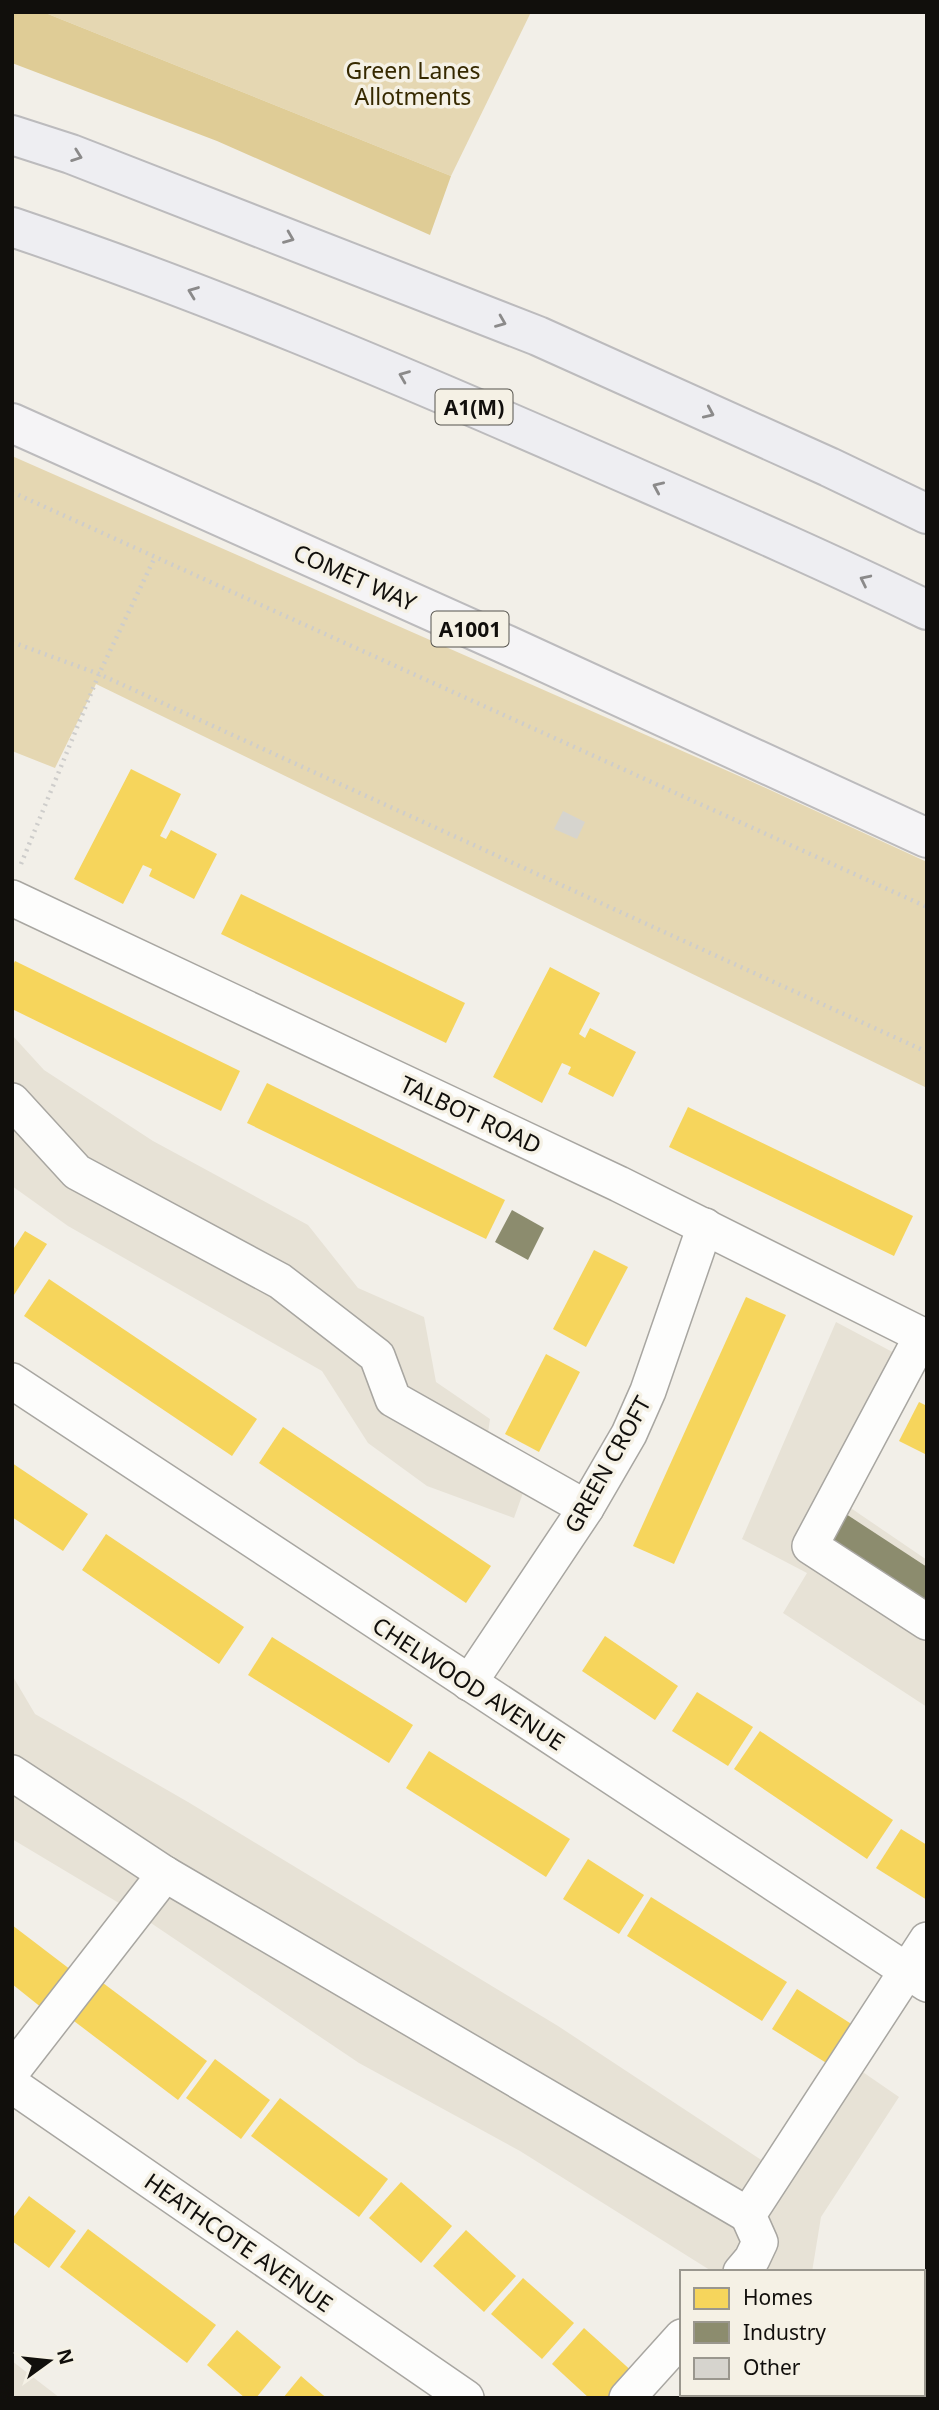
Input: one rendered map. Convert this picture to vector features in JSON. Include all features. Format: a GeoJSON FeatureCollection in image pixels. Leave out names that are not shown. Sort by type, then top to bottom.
{"type":"FeatureCollection","features":[{"type":"Feature","properties":{"kind":"highway"},"geometry":{"type":"LineString","coordinates":[[12,135],[122,174],[538,336],[817,461],[927,514]]}},
{"type":"Feature","properties":{"kind":"highway","name":"A1(M)"},"geometry":{"type":"LineString","coordinates":[[12,227],[212,299],[408,378],[831,563],[927,610]]}},
{"type":"Feature","properties":{"kind":"main road","name":"COMET WAY"},"geometry":{"type":"LineString","coordinates":[[12,423],[507,645],[927,838]]}},
{"type":"Feature","properties":{"kind":"street","name":"TALBOT ROAD"},"geometry":{"type":"LineString","coordinates":[[15,885],[924,1337]]}},
{"type":"Feature","properties":{"kind":"street"},"geometry":{"type":"LineString","coordinates":[[12,1101],[77,1172],[280,1281],[377,1356],[393,1399],[586,1508]]}},
{"type":"Feature","properties":{"kind":"street","name":"GREEN CROFT"},"geometry":{"type":"LineString","coordinates":[[469,1683],[586,1508],[629,1434],[649,1391],[705,1226]]}},
{"type":"Feature","properties":{"kind":"street"},"geometry":{"type":"LineString","coordinates":[[924,1337],[810,1546],[927,1622]]}},
{"type":"Feature","properties":{"kind":"street","name":"CHELWOOD AVENUE"},"geometry":{"type":"LineString","coordinates":[[12,1381],[917,1978]]}},
{"type":"Feature","properties":{"kind":"street"},"geometry":{"type":"LineString","coordinates":[[12,1773],[165,1874],[748,2215],[760,2242],[752,2259],[743,2270]]}},
{"type":"Feature","properties":{"kind":"street"},"geometry":{"type":"LineString","coordinates":[[12,2071],[165,1874]]}},
{"type":"Feature","properties":{"kind":"street"},"geometry":{"type":"LineString","coordinates":[[748,2215],[917,1978],[927,1940]]}},
{"type":"Feature","properties":{"kind":"street","name":"HEATHCOTE AVENUE"},"geometry":{"type":"LineString","coordinates":[[12,2085],[466,2398]]}},
{"type":"Feature","properties":{"kind":"street"},"geometry":{"type":"LineString","coordinates":[[627,2398],[680,2339]]}},
{"type":"Feature","properties":{"kind":"path"},"geometry":{"type":"LineString","coordinates":[[12,492],[927,907]]}},
{"type":"Feature","properties":{"kind":"path"},"geometry":{"type":"LineString","coordinates":[[15,885],[99,674],[155,557]]}},
{"type":"Feature","properties":{"kind":"path"},"geometry":{"type":"LineString","coordinates":[[12,642],[99,674],[927,1052]]}},
{"type":"Feature","properties":{"kind":"shaded area"},"geometry":{"type":"Polygon","coordinates":[[[12,12],[43,12],[451,176],[430,235],[217,141],[12,63],[12,12]]]}},
{"type":"Feature","properties":{"kind":"shaded area"},"geometry":{"type":"Polygon","coordinates":[[[12,1035],[44,1070],[153,1141],[308,1225],[358,1288],[424,1317],[436,1382],[490,1419],[487,1440],[533,1465],[514,1518],[427,1486],[368,1443],[322,1371],[68,1226],[12,1186],[12,1035]]]}},
{"type":"Feature","properties":{"kind":"shaded area"},"geometry":{"type":"Polygon","coordinates":[[[836,1322],[917,1365],[839,1500],[927,1560],[927,1707],[783,1613],[807,1573],[742,1539],[836,1322]]]}},
{"type":"Feature","properties":{"kind":"shaded area"},"geometry":{"type":"Polygon","coordinates":[[[12,1675],[35,1714],[188,1802],[558,2026],[769,2165],[841,2057],[899,2097],[821,2217],[812,2270],[710,2270],[520,2151],[359,2063],[139,1915],[12,1839],[12,1675]]]}},
{"type":"Feature","properties":{"kind":"shaded area"},"geometry":{"type":"Polygon","coordinates":[[[12,2361],[60,2398],[12,2398],[12,2361]]]}},
{"type":"Feature","properties":{"kind":"green space","name":"Green Lanes Allotments"},"geometry":{"type":"Polygon","coordinates":[[[43,12],[531,12],[451,176],[43,12]]]}},
{"type":"Feature","properties":{"kind":"green space"},"geometry":{"type":"Polygon","coordinates":[[[12,456],[746,779],[927,862],[927,1088],[96,684],[55,768],[12,751],[12,456]]]}},
{"type":"Feature","properties":{"kind":"building: Homes"},"geometry":{"type":"Polygon","coordinates":[[[131,769],[181,794],[160,836],[166,839],[171,830],[217,854],[194,899],[149,876],[152,869],[143,865],[123,904],[74,879],[131,769]]]}},
{"type":"Feature","properties":{"kind":"building: Homes"},"geometry":{"type":"Polygon","coordinates":[[[241,894],[465,1003],[446,1043],[221,934],[241,894]]]}},
{"type":"Feature","properties":{"kind":"building: Homes"},"geometry":{"type":"Polygon","coordinates":[[[15,961],[240,1071],[221,1111],[12,1009],[12,967],[15,961]]]}},
{"type":"Feature","properties":{"kind":"building: Homes"},"geometry":{"type":"Polygon","coordinates":[[[550,967],[600,993],[579,1034],[585,1038],[590,1028],[636,1052],[613,1097],[568,1074],[571,1067],[562,1063],[542,1103],[493,1077],[550,967]]]}},
{"type":"Feature","properties":{"kind":"building: Homes"},"geometry":{"type":"Polygon","coordinates":[[[267,1083],[505,1200],[486,1239],[247,1123],[267,1083]]]}},
{"type":"Feature","properties":{"kind":"building: Homes"},"geometry":{"type":"Polygon","coordinates":[[[688,1107],[913,1216],[894,1256],[669,1147],[688,1107]]]}},
{"type":"Feature","properties":{"kind":"building: Homes"},"geometry":{"type":"Polygon","coordinates":[[[25,1231],[47,1244],[12,1298],[12,1251],[25,1231]]]}},
{"type":"Feature","properties":{"kind":"building: Homes"},"geometry":{"type":"Polygon","coordinates":[[[594,1250],[628,1267],[586,1347],[553,1329],[594,1250]]]}},
{"type":"Feature","properties":{"kind":"building: Homes"},"geometry":{"type":"Polygon","coordinates":[[[49,1279],[257,1419],[232,1456],[24,1316],[49,1279]]]}},
{"type":"Feature","properties":{"kind":"building: Homes"},"geometry":{"type":"Polygon","coordinates":[[[746,1297],[786,1315],[674,1564],[633,1546],[746,1297]]]}},
{"type":"Feature","properties":{"kind":"building: Homes"},"geometry":{"type":"Polygon","coordinates":[[[546,1354],[580,1372],[539,1452],[505,1434],[546,1354]]]}},
{"type":"Feature","properties":{"kind":"building: Homes"},"geometry":{"type":"Polygon","coordinates":[[[919,1402],[927,1406],[927,1455],[899,1441],[919,1402]]]}},
{"type":"Feature","properties":{"kind":"building: Homes"},"geometry":{"type":"Polygon","coordinates":[[[283,1427],[491,1566],[466,1603],[259,1463],[283,1427]]]}},
{"type":"Feature","properties":{"kind":"building: Homes"},"geometry":{"type":"Polygon","coordinates":[[[12,1463],[88,1514],[63,1551],[12,1517],[12,1463]]]}},
{"type":"Feature","properties":{"kind":"building: Homes"},"geometry":{"type":"Polygon","coordinates":[[[106,1534],[244,1627],[219,1664],[82,1570],[106,1534]]]}},
{"type":"Feature","properties":{"kind":"building: Homes"},"geometry":{"type":"Polygon","coordinates":[[[605,1636],[678,1686],[655,1720],[582,1671],[605,1636]]]}},
{"type":"Feature","properties":{"kind":"building: Homes"},"geometry":{"type":"Polygon","coordinates":[[[272,1637],[413,1725],[389,1763],[248,1675],[272,1637]]]}},
{"type":"Feature","properties":{"kind":"building: Homes"},"geometry":{"type":"Polygon","coordinates":[[[697,1692],[753,1727],[728,1766],[672,1731],[697,1692]]]}},
{"type":"Feature","properties":{"kind":"building: Homes"},"geometry":{"type":"Polygon","coordinates":[[[760,1731],[893,1820],[867,1859],[734,1769],[760,1731]]]}},
{"type":"Feature","properties":{"kind":"building: Homes"},"geometry":{"type":"Polygon","coordinates":[[[429,1751],[570,1839],[546,1877],[406,1788],[429,1751]]]}},
{"type":"Feature","properties":{"kind":"building: Homes"},"geometry":{"type":"Polygon","coordinates":[[[901,1829],[927,1845],[927,1900],[876,1868],[901,1829]]]}},
{"type":"Feature","properties":{"kind":"building: Homes"},"geometry":{"type":"Polygon","coordinates":[[[588,1859],[644,1895],[619,1934],[563,1899],[588,1859]]]}},
{"type":"Feature","properties":{"kind":"building: Homes"},"geometry":{"type":"Polygon","coordinates":[[[651,1897],[787,1982],[762,2021],[627,1936],[651,1897]]]}},
{"type":"Feature","properties":{"kind":"building: Homes"},"geometry":{"type":"Polygon","coordinates":[[[12,1925],[71,1970],[42,2008],[12,1984],[12,1925]]]}},
{"type":"Feature","properties":{"kind":"building: Homes"},"geometry":{"type":"Polygon","coordinates":[[[99,1980],[207,2061],[178,2100],[70,2018],[99,1980]]]}},
{"type":"Feature","properties":{"kind":"building: Homes"},"geometry":{"type":"Polygon","coordinates":[[[797,1989],[853,2025],[828,2064],[772,2029],[797,1989]]]}},
{"type":"Feature","properties":{"kind":"building: Homes"},"geometry":{"type":"Polygon","coordinates":[[[215,2059],[270,2100],[241,2139],[186,2098],[215,2059]]]}},
{"type":"Feature","properties":{"kind":"building: Homes"},"geometry":{"type":"Polygon","coordinates":[[[280,2098],[388,2179],[359,2217],[251,2136],[280,2098]]]}},
{"type":"Feature","properties":{"kind":"building: Homes"},"geometry":{"type":"Polygon","coordinates":[[[401,2182],[452,2226],[421,2263],[369,2218],[401,2182]]]}},
{"type":"Feature","properties":{"kind":"building: Homes"},"geometry":{"type":"Polygon","coordinates":[[[29,2196],[76,2231],[49,2268],[12,2241],[12,2219],[29,2196]]]}},
{"type":"Feature","properties":{"kind":"building: Homes"},"geometry":{"type":"Polygon","coordinates":[[[88,2229],[216,2325],[187,2363],[60,2267],[88,2229]]]}},
{"type":"Feature","properties":{"kind":"building: Homes"},"geometry":{"type":"Polygon","coordinates":[[[466,2230],[516,2276],[484,2312],[433,2266],[466,2230]]]}},
{"type":"Feature","properties":{"kind":"building: Homes"},"geometry":{"type":"Polygon","coordinates":[[[523,2278],[574,2323],[542,2359],[491,2314],[523,2278]]]}},
{"type":"Feature","properties":{"kind":"building: Homes"},"geometry":{"type":"Polygon","coordinates":[[[927,2314],[927,2384],[925,2382],[927,2314]]]}},
{"type":"Feature","properties":{"kind":"building: Homes"},"geometry":{"type":"Polygon","coordinates":[[[584,2328],[635,2374],[613,2398],[589,2398],[552,2364],[584,2328]]]}},
{"type":"Feature","properties":{"kind":"building: Homes"},"geometry":{"type":"Polygon","coordinates":[[[237,2330],[281,2367],[256,2398],[245,2398],[207,2365],[237,2330]]]}},
{"type":"Feature","properties":{"kind":"building: Homes"},"geometry":{"type":"Polygon","coordinates":[[[301,2376],[323,2395],[327,2398],[283,2398],[301,2376]]]}},
{"type":"Feature","properties":{"kind":"building: Homes"},"geometry":{"type":"Polygon","coordinates":[[[909,2396],[911,2398],[855,2398],[909,2396]]]}},
{"type":"Feature","properties":{"kind":"building: Industry"},"geometry":{"type":"Polygon","coordinates":[[[512,1210],[544,1228],[528,1260],[495,1242],[512,1210]]]}},
{"type":"Feature","properties":{"kind":"building: Industry"},"geometry":{"type":"Polygon","coordinates":[[[846,1514],[927,1567],[927,1602],[830,1539],[846,1514]]]}},
{"type":"Feature","properties":{"kind":"building: Other"},"geometry":{"type":"Polygon","coordinates":[[[563,811],[585,822],[577,839],[554,829],[563,811]]]}}]}
